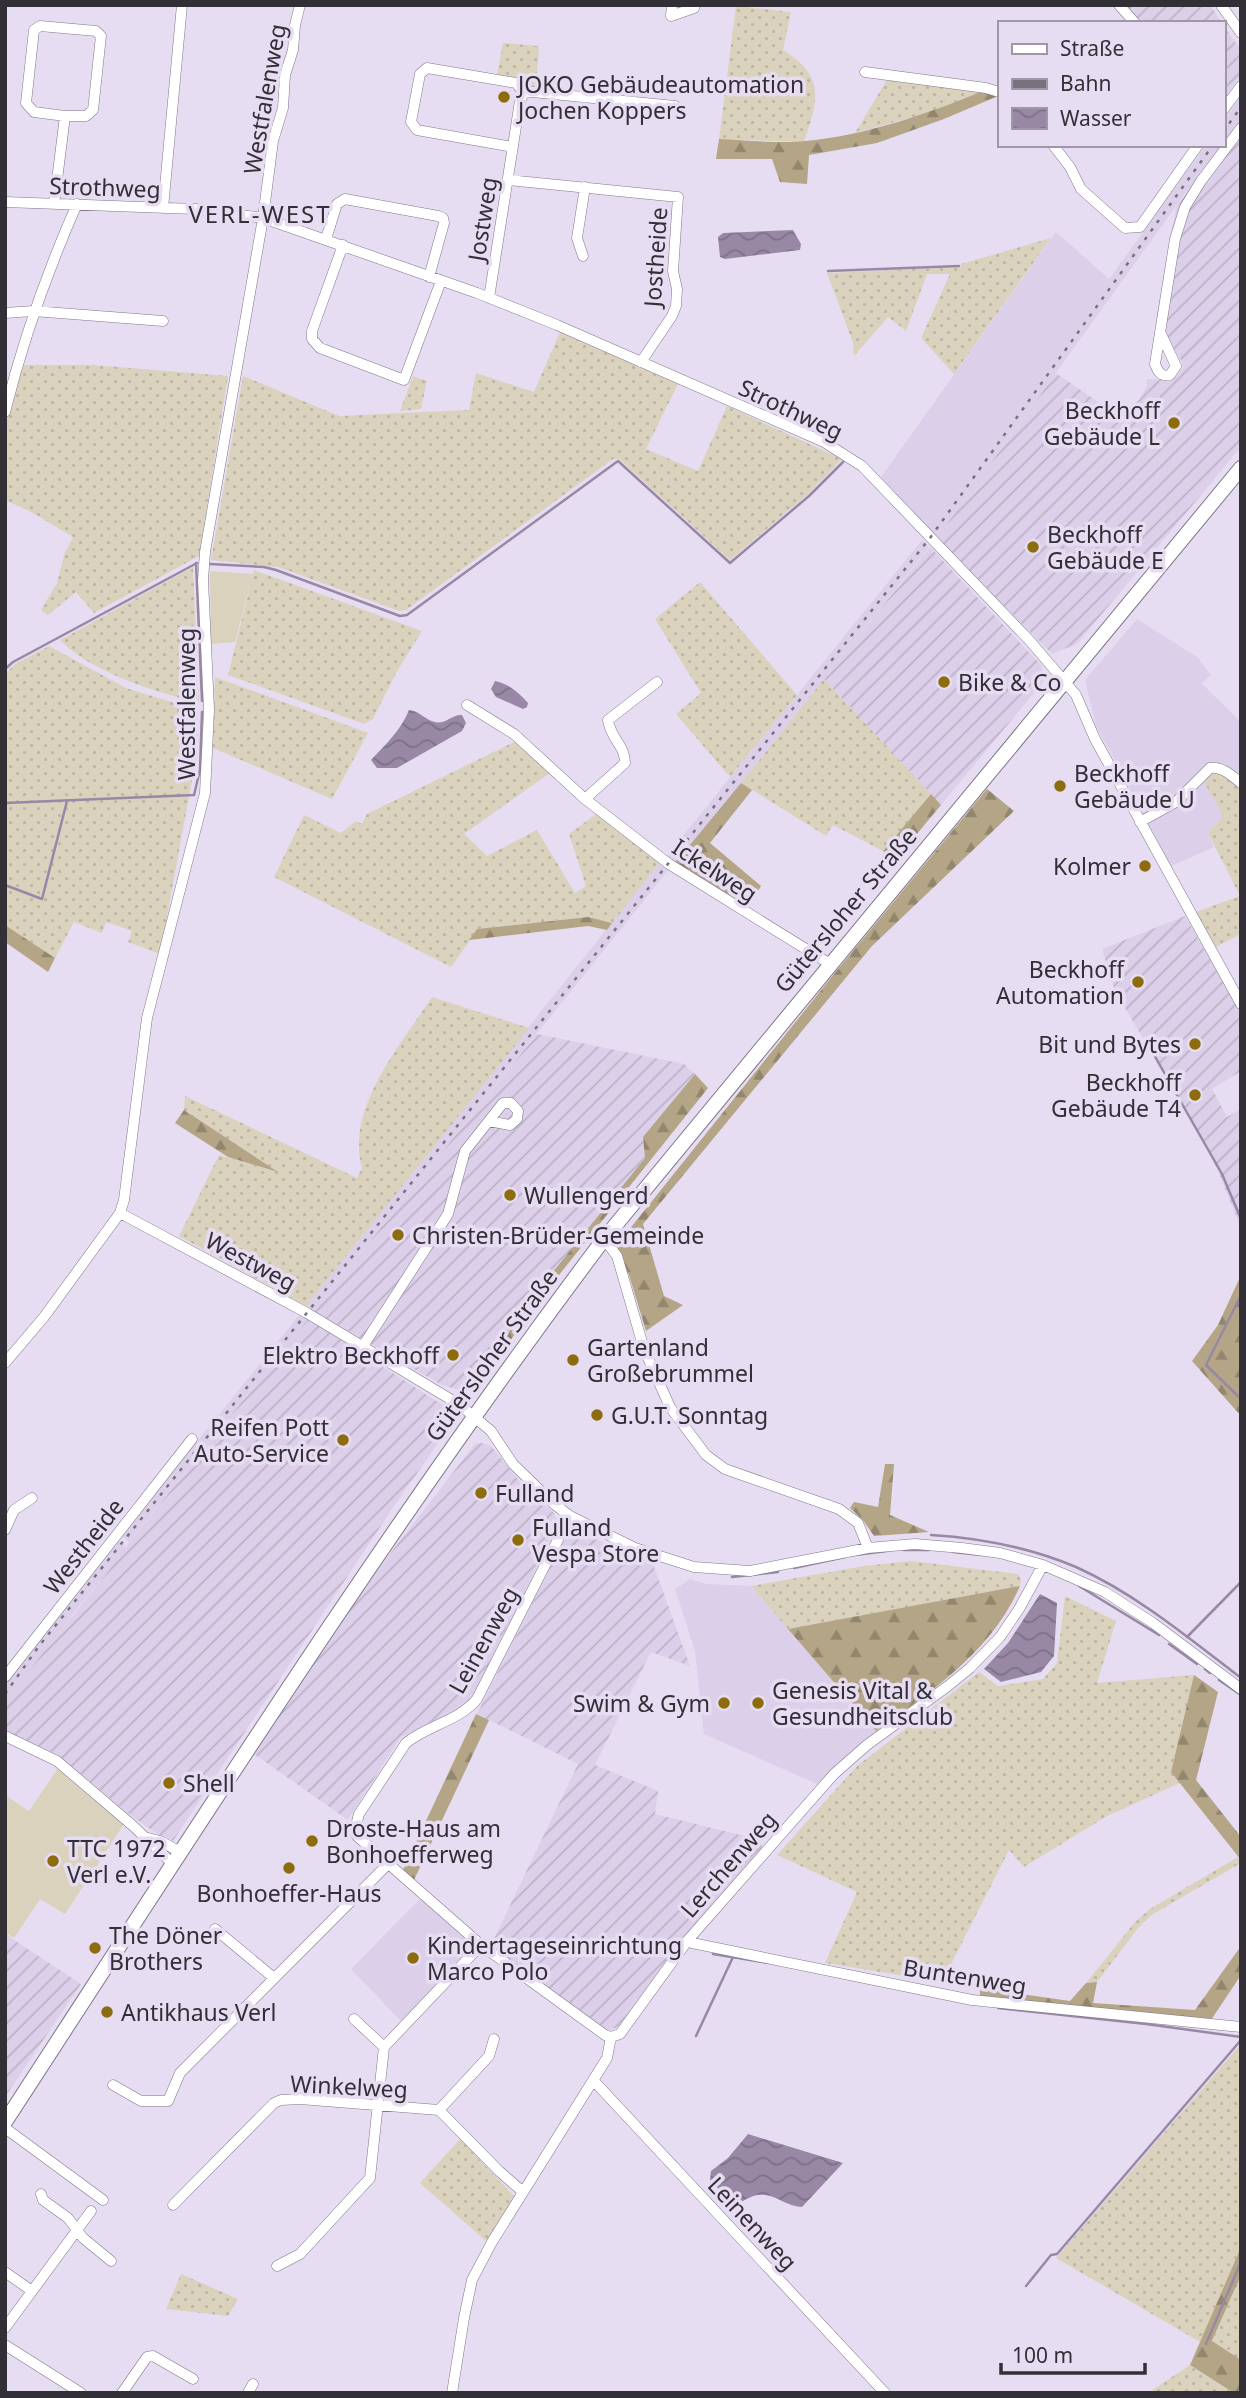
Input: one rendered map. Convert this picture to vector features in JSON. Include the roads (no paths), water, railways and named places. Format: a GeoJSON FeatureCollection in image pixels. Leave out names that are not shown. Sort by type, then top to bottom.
{"type":"FeatureCollection","features":[{"type":"Feature","properties":{"kind":"main road","name":"Gütersloher Straße"},"geometry":{"type":"LineString","coordinates":[[5,2122],[309,1657],[473,1416],[604,1239],[1241,468]]}},
{"type":"Feature","properties":{"kind":"street"},"geometry":{"type":"LineString","coordinates":[[163,208],[181,5]]}},
{"type":"Feature","properties":{"kind":"street","name":"Westfalenweg"},"geometry":{"type":"LineString","coordinates":[[5,1363],[44,1317],[120,1213],[124,1200],[147,1018],[205,793],[209,710],[203,580],[205,552],[263,218],[273,141],[283,108],[285,75],[293,50],[300,5]]}},
{"type":"Feature","properties":{"kind":"street"},"geometry":{"type":"LineString","coordinates":[[672,5],[671,16],[694,8],[694,5]]}},
{"type":"Feature","properties":{"kind":"street"},"geometry":{"type":"LineString","coordinates":[[1119,5],[1133,21]]}},
{"type":"Feature","properties":{"kind":"street"},"geometry":{"type":"LineString","coordinates":[[1220,5],[1241,33]]}},
{"type":"Feature","properties":{"kind":"street"},"geometry":{"type":"LineString","coordinates":[[40,26],[96,31],[101,36],[93,110],[86,116],[65,117],[34,112],[26,103],[34,30],[40,26]]}},
{"type":"Feature","properties":{"kind":"street"},"geometry":{"type":"LineString","coordinates":[[513,146],[412,127],[420,74],[427,68],[516,83],[524,93],[675,106]]}},
{"type":"Feature","properties":{"kind":"street"},"geometry":{"type":"LineString","coordinates":[[865,72],[998,92]]}},
{"type":"Feature","properties":{"kind":"street"},"geometry":{"type":"LineString","coordinates":[[1225,107],[1241,86]]}},
{"type":"Feature","properties":{"kind":"street","name":"Jostweg"},"geometry":{"type":"LineString","coordinates":[[489,298],[520,101],[524,93]]}},
{"type":"Feature","properties":{"kind":"street"},"geometry":{"type":"LineString","coordinates":[[54,204],[65,117]]}},
{"type":"Feature","properties":{"kind":"street"},"geometry":{"type":"LineString","coordinates":[[1160,332],[1174,239],[1185,207],[1241,128]]}},
{"type":"Feature","properties":{"kind":"street"},"geometry":{"type":"LineString","coordinates":[[1055,147],[1070,167],[1081,188],[1125,228],[1140,227],[1197,147]]}},
{"type":"Feature","properties":{"kind":"street","name":"Jostheide"},"geometry":{"type":"LineString","coordinates":[[508,180],[678,197],[673,271],[677,289],[676,306],[641,362]]}},
{"type":"Feature","properties":{"kind":"street"},"geometry":{"type":"LineString","coordinates":[[583,256],[577,238],[584,187]]}},
{"type":"Feature","properties":{"kind":"street"},"geometry":{"type":"LineString","coordinates":[[326,239],[337,204],[345,199],[438,216],[443,218],[444,223],[429,277]]}},
{"type":"Feature","properties":{"kind":"street","name":"Strothweg"},"geometry":{"type":"LineString","coordinates":[[5,202],[163,208],[263,218],[489,298],[556,325],[824,442],[862,466],[1030,641],[1076,695],[1095,739],[1241,1004]]}},
{"type":"Feature","properties":{"kind":"street"},"geometry":{"type":"LineString","coordinates":[[5,412],[33,311],[77,204]]}},
{"type":"Feature","properties":{"kind":"street"},"geometry":{"type":"LineString","coordinates":[[343,245],[312,331],[312,339],[320,348],[404,380],[441,281]]}},
{"type":"Feature","properties":{"kind":"street"},"geometry":{"type":"LineString","coordinates":[[5,313],[33,311],[163,321]]}},
{"type":"Feature","properties":{"kind":"street"},"geometry":{"type":"LineString","coordinates":[[585,799],[625,763],[625,753],[610,732],[608,720],[657,682]]}},
{"type":"Feature","properties":{"kind":"street","name":"Ickelweg"},"geometry":{"type":"LineString","coordinates":[[467,705],[514,734],[585,799],[669,864],[830,964]]}},
{"type":"Feature","properties":{"kind":"street"},"geometry":{"type":"LineString","coordinates":[[1140,822],[1176,802],[1210,768],[1216,767],[1241,783]]}},
{"type":"Feature","properties":{"kind":"street"},"geometry":{"type":"LineString","coordinates":[[362,1346],[448,1214],[465,1151],[489,1121]]}},
{"type":"Feature","properties":{"kind":"street","name":"Westweg"},"geometry":{"type":"LineString","coordinates":[[120,1213],[307,1313],[460,1405],[491,1431],[520,1471],[570,1516],[635,1548],[694,1567],[750,1571],[868,1548],[915,1545],[1000,1553],[1043,1565],[1105,1592],[1127,1605],[1241,1689]]}},
{"type":"Feature","properties":{"kind":"street"},"geometry":{"type":"LineString","coordinates":[[604,1239],[617,1256],[644,1349],[670,1407],[706,1455],[725,1469],[839,1509],[858,1523],[868,1548]]}},
{"type":"Feature","properties":{"kind":"street","name":"Westheide"},"geometry":{"type":"LineString","coordinates":[[5,1677],[192,1439]]}},
{"type":"Feature","properties":{"kind":"street"},"geometry":{"type":"LineString","coordinates":[[5,1530],[14,1510],[32,1498]]}},
{"type":"Feature","properties":{"kind":"street","name":"Leinenweg"},"geometry":{"type":"LineString","coordinates":[[570,1516],[477,1699],[468,1710],[406,1742],[359,1814],[355,1829],[357,1836],[481,1945],[605,2035],[611,2036]]}},
{"type":"Feature","properties":{"kind":"street","name":"Lerchenweg"},"geometry":{"type":"LineString","coordinates":[[453,2393],[472,2280],[492,2242],[607,2058],[611,2036],[620,2035],[688,1940],[834,1774],[867,1745],[970,1668],[1000,1637],[1043,1565]]}},
{"type":"Feature","properties":{"kind":"street"},"geometry":{"type":"LineString","coordinates":[[5,1736],[57,1761],[144,1837],[178,1859]]}},
{"type":"Feature","properties":{"kind":"street"},"geometry":{"type":"LineString","coordinates":[[113,2085],[141,2101],[168,2101],[180,2073],[389,1863]]}},
{"type":"Feature","properties":{"kind":"street"},"geometry":{"type":"LineString","coordinates":[[215,1929],[274,1978]]}},
{"type":"Feature","properties":{"kind":"street","name":"Buntenweg"},"geometry":{"type":"LineString","coordinates":[[688,1940],[692,1943],[972,2000],[1241,2027]]}},
{"type":"Feature","properties":{"kind":"street"},"geometry":{"type":"LineString","coordinates":[[277,2266],[300,2254],[370,2178],[384,2047],[481,1945]]}},
{"type":"Feature","properties":{"kind":"street"},"geometry":{"type":"LineString","coordinates":[[354,2019],[384,2047]]}},
{"type":"Feature","properties":{"kind":"street","name":"Winkelweg"},"geometry":{"type":"LineString","coordinates":[[439,2110],[489,2056],[494,2039]]}},
{"type":"Feature","properties":{"kind":"street","name":"Leinenweg"},"geometry":{"type":"LineString","coordinates":[[593,2080],[885,2393]]}},
{"type":"Feature","properties":{"kind":"street","name":"Winkelweg"},"geometry":{"type":"LineString","coordinates":[[173,2205],[274,2103],[300,2099],[439,2110],[523,2192]]}},
{"type":"Feature","properties":{"kind":"street"},"geometry":{"type":"LineString","coordinates":[[5,2128],[103,2200]]}},
{"type":"Feature","properties":{"kind":"street"},"geometry":{"type":"LineString","coordinates":[[41,2194],[43,2200],[68,2218],[83,2238],[111,2261]]}},
{"type":"Feature","properties":{"kind":"street"},"geometry":{"type":"LineString","coordinates":[[5,2328],[91,2211]]}},
{"type":"Feature","properties":{"kind":"street"},"geometry":{"type":"LineString","coordinates":[[5,2272],[32,2291]]}},
{"type":"Feature","properties":{"kind":"street"},"geometry":{"type":"LineString","coordinates":[[5,2345],[80,2393]]}},
{"type":"Feature","properties":{"kind":"street"},"geometry":{"type":"LineString","coordinates":[[122,2393],[147,2357],[153,2356],[193,2379]]}},
{"type":"Feature","properties":{"kind":"water"},"geometry":{"type":"Polygon","coordinates":[[[793,230],[801,244],[800,250],[725,259],[720,257],[718,237],[723,233],[793,230]]]}},
{"type":"Feature","properties":{"kind":"water"},"geometry":{"type":"Polygon","coordinates":[[[495,681],[517,692],[528,703],[527,707],[523,709],[496,697],[491,689],[495,681]]]}},
{"type":"Feature","properties":{"kind":"water"},"geometry":{"type":"Polygon","coordinates":[[[409,710],[439,723],[462,715],[466,723],[462,731],[397,768],[377,768],[371,760],[388,742],[409,710]]]}},
{"type":"Feature","properties":{"kind":"water"},"geometry":{"type":"Polygon","coordinates":[[[1040,1594],[1057,1603],[1054,1656],[1041,1672],[1001,1682],[984,1669],[1008,1643],[1040,1594]]]}},
{"type":"Feature","properties":{"kind":"water"},"geometry":{"type":"Polygon","coordinates":[[[748,2134],[843,2163],[802,2207],[760,2195],[733,2204],[710,2180],[711,2171],[728,2158],[748,2134]]]}},
{"type":"Feature","properties":{"kind":"waterway"},"geometry":{"type":"LineString","coordinates":[[828,271],[959,266]]}},
{"type":"Feature","properties":{"kind":"waterway"},"geometry":{"type":"LineString","coordinates":[[210,564],[276,570],[400,616],[407,615],[618,461],[730,563],[809,496],[843,462]]}},
{"type":"Feature","properties":{"kind":"waterway"},"geometry":{"type":"LineString","coordinates":[[196,563],[202,701]]}},
{"type":"Feature","properties":{"kind":"waterway"},"geometry":{"type":"LineString","coordinates":[[5,669],[13,662],[197,563]]}},
{"type":"Feature","properties":{"kind":"waterway"},"geometry":{"type":"LineString","coordinates":[[5,803],[194,795],[200,770],[202,712]]}},
{"type":"Feature","properties":{"kind":"waterway"},"geometry":{"type":"LineString","coordinates":[[5,885],[42,899],[67,801]]}},
{"type":"Feature","properties":{"kind":"waterway"},"geometry":{"type":"LineString","coordinates":[[1149,1046],[1222,1174],[1241,1219]]}},
{"type":"Feature","properties":{"kind":"waterway"},"geometry":{"type":"LineString","coordinates":[[1241,1295],[1206,1365],[1241,1399]]}},
{"type":"Feature","properties":{"kind":"waterway"},"geometry":{"type":"LineString","coordinates":[[931,1535],[1005,1545],[1076,1567],[1141,1603],[1241,1678]]}},
{"type":"Feature","properties":{"kind":"waterway"},"geometry":{"type":"LineString","coordinates":[[904,1550],[929,1550]]}},
{"type":"Feature","properties":{"kind":"waterway"},"geometry":{"type":"LineString","coordinates":[[855,1555],[887,1551]]}},
{"type":"Feature","properties":{"kind":"waterway"},"geometry":{"type":"LineString","coordinates":[[953,1552],[982,1555]]}},
{"type":"Feature","properties":{"kind":"waterway"},"geometry":{"type":"LineString","coordinates":[[794,1568],[845,1557]]}},
{"type":"Feature","properties":{"kind":"waterway"},"geometry":{"type":"LineString","coordinates":[[732,1577],[778,1572]]}},
{"type":"Feature","properties":{"kind":"waterway"},"geometry":{"type":"LineString","coordinates":[[1187,1637],[1241,1582]]}},
{"type":"Feature","properties":{"kind":"waterway"},"geometry":{"type":"LineString","coordinates":[[1079,1586],[1159,1635]]}},
{"type":"Feature","properties":{"kind":"waterway"},"geometry":{"type":"LineString","coordinates":[[1169,1644],[1197,1664]]}},
{"type":"Feature","properties":{"kind":"waterway"},"geometry":{"type":"LineString","coordinates":[[1205,1669],[1210,1673]]}},
{"type":"Feature","properties":{"kind":"waterway"},"geometry":{"type":"LineString","coordinates":[[1219,1680],[1241,1695]]}},
{"type":"Feature","properties":{"kind":"waterway"},"geometry":{"type":"LineString","coordinates":[[713,1954],[769,1963]]}},
{"type":"Feature","properties":{"kind":"waterway"},"geometry":{"type":"LineString","coordinates":[[696,2036],[733,1957]]}},
{"type":"Feature","properties":{"kind":"waterway"},"geometry":{"type":"LineString","coordinates":[[998,2008],[1241,2037]]}},
{"type":"Feature","properties":{"kind":"waterway"},"geometry":{"type":"LineString","coordinates":[[1026,2286],[1051,2255],[1057,2254],[1241,2040]]}},
{"type":"Feature","properties":{"kind":"waterway"},"geometry":{"type":"LineString","coordinates":[[1206,2344],[1241,2262]]}},
{"type":"Feature","properties":{"kind":"railway"},"geometry":{"type":"LineString","coordinates":[[1225,129],[1241,107]]}},
{"type":"Feature","properties":{"kind":"railway"},"geometry":{"type":"LineString","coordinates":[[5,1694],[39,1646],[930,538],[1212,147]]}},
{"type":"Feature","properties":{"kind":"place","name":"JOKO Gebäudeautomation Jochen Koppers"},"geometry":{"type":"Point","coordinates":[504,97]}},
{"type":"Feature","properties":{"kind":"place","name":"Beckhoff Gebäude L"},"geometry":{"type":"Point","coordinates":[1174,423]}},
{"type":"Feature","properties":{"kind":"place","name":"Beckhoff Gebäude E"},"geometry":{"type":"Point","coordinates":[1033,547]}},
{"type":"Feature","properties":{"kind":"place","name":"Bike & Co"},"geometry":{"type":"Point","coordinates":[944,682]}},
{"type":"Feature","properties":{"kind":"place","name":"Beckhoff Gebäude U"},"geometry":{"type":"Point","coordinates":[1060,786]}},
{"type":"Feature","properties":{"kind":"place","name":"Kolmer"},"geometry":{"type":"Point","coordinates":[1145,866]}},
{"type":"Feature","properties":{"kind":"place","name":"Beckhoff Automation"},"geometry":{"type":"Point","coordinates":[1138,982]}},
{"type":"Feature","properties":{"kind":"place","name":"Bit und Bytes"},"geometry":{"type":"Point","coordinates":[1195,1044]}},
{"type":"Feature","properties":{"kind":"place","name":"Beckhoff Gebäude T4"},"geometry":{"type":"Point","coordinates":[1195,1095]}},
{"type":"Feature","properties":{"kind":"place","name":"Wullengerd"},"geometry":{"type":"Point","coordinates":[510,1195]}},
{"type":"Feature","properties":{"kind":"place","name":"Christen-Brüder-Gemeinde"},"geometry":{"type":"Point","coordinates":[398,1235]}},
{"type":"Feature","properties":{"kind":"place","name":"Elektro Beckhoff"},"geometry":{"type":"Point","coordinates":[453,1355]}},
{"type":"Feature","properties":{"kind":"place","name":"Gartenland Großebrummel"},"geometry":{"type":"Point","coordinates":[573,1360]}},
{"type":"Feature","properties":{"kind":"place","name":"G.U.T. Sonntag"},"geometry":{"type":"Point","coordinates":[597,1415]}},
{"type":"Feature","properties":{"kind":"place","name":"Reifen Pott Auto-Service"},"geometry":{"type":"Point","coordinates":[343,1440]}},
{"type":"Feature","properties":{"kind":"place","name":"Fulland"},"geometry":{"type":"Point","coordinates":[481,1493]}},
{"type":"Feature","properties":{"kind":"place","name":"Fulland Vespa Store"},"geometry":{"type":"Point","coordinates":[518,1540]}},
{"type":"Feature","properties":{"kind":"place","name":"Swim & Gym"},"geometry":{"type":"Point","coordinates":[724,1703]}},
{"type":"Feature","properties":{"kind":"place","name":"Genesis Vital & Gesundheitsclub"},"geometry":{"type":"Point","coordinates":[758,1703]}},
{"type":"Feature","properties":{"kind":"place","name":"Shell"},"geometry":{"type":"Point","coordinates":[169,1783]}},
{"type":"Feature","properties":{"kind":"place","name":"Droste-Haus am Bonhoefferweg"},"geometry":{"type":"Point","coordinates":[312,1841]}},
{"type":"Feature","properties":{"kind":"place","name":"TTC 1972 Verl e.V."},"geometry":{"type":"Point","coordinates":[53,1861]}},
{"type":"Feature","properties":{"kind":"place","name":"Bonhoeffer-Haus"},"geometry":{"type":"Point","coordinates":[289,1868]}},
{"type":"Feature","properties":{"kind":"place","name":"The Döner Brothers"},"geometry":{"type":"Point","coordinates":[95,1948]}},
{"type":"Feature","properties":{"kind":"place","name":"Kindertageseinrichtung Marco Polo"},"geometry":{"type":"Point","coordinates":[413,1958]}},
{"type":"Feature","properties":{"kind":"place","name":"Antikhaus Verl"},"geometry":{"type":"Point","coordinates":[107,2012]}},
{"type":"Feature","properties":{"kind":"district","name":"VERL-WEST"},"geometry":{"type":"Point","coordinates":[260,213]}}]}
